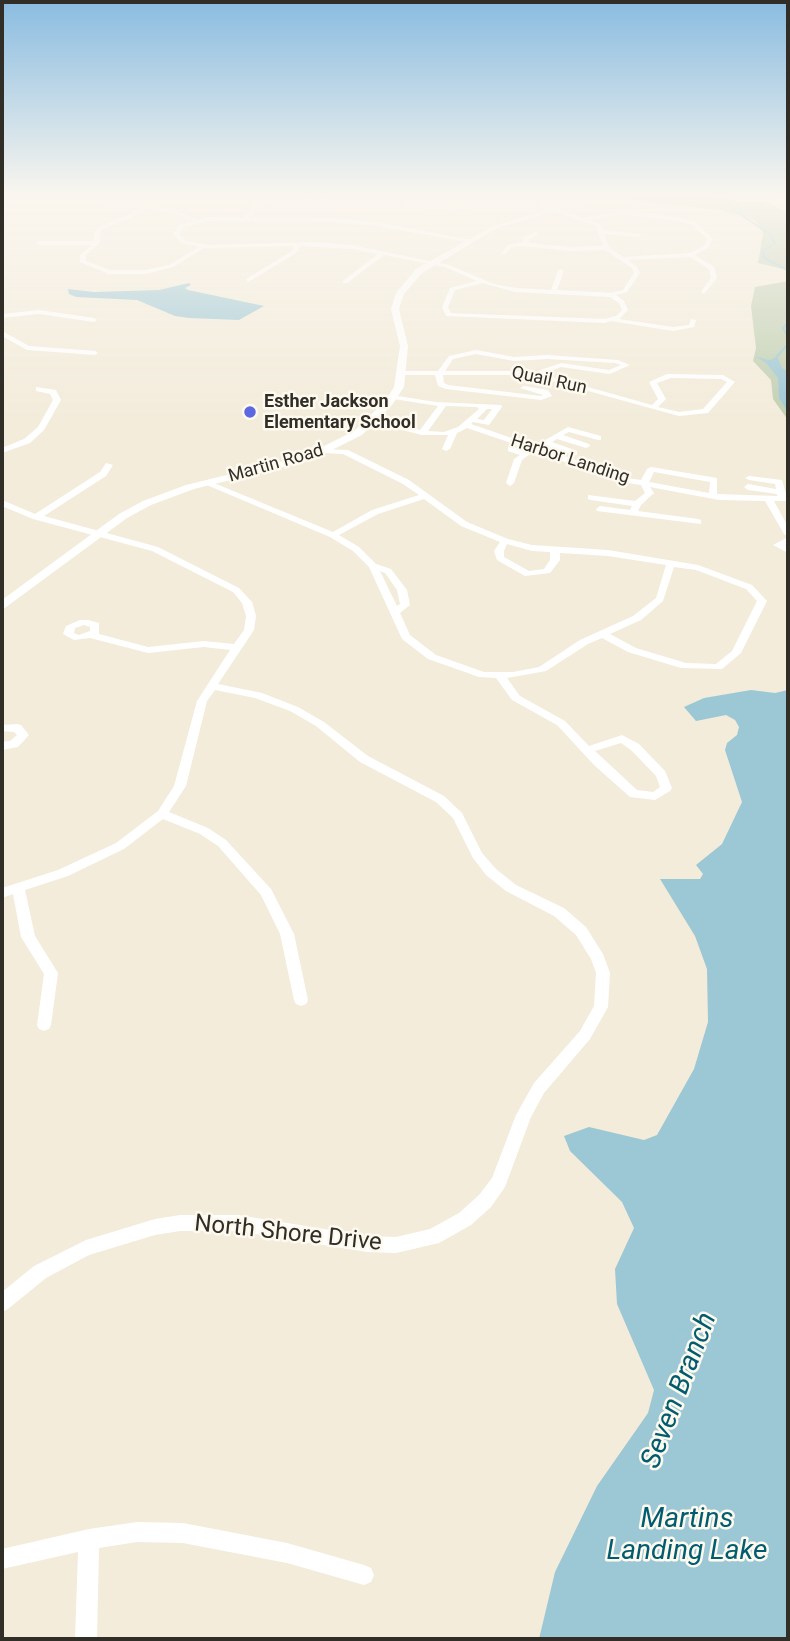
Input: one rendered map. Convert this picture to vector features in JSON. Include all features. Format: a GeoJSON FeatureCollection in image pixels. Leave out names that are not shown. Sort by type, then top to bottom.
{"type":"FeatureCollection","features":[{"type":"Feature","properties":{"kind":"street"},"geometry":{"type":"LineString","coordinates":[[111,272],[134,272]]}},
{"type":"Feature","properties":{"kind":"street"},"geometry":{"type":"LineString","coordinates":[[248,281],[263,272]]}},
{"type":"Feature","properties":{"kind":"street"},"geometry":{"type":"LineString","coordinates":[[345,282],[359,272]]}},
{"type":"Feature","properties":{"kind":"street","name":"Martin Road"},"geometry":{"type":"LineString","coordinates":[[2,606],[100,533],[147,503],[206,483],[286,465],[327,451],[373,420],[394,397],[402,373],[404,346],[395,316],[396,302],[420,272]]}},
{"type":"Feature","properties":{"kind":"street"},"geometry":{"type":"LineString","coordinates":[[465,272],[506,289],[611,295],[625,291],[636,272]]}},
{"type":"Feature","properties":{"kind":"street"},"geometry":{"type":"LineString","coordinates":[[552,292],[561,272]]}},
{"type":"Feature","properties":{"kind":"street"},"geometry":{"type":"LineString","coordinates":[[704,292],[714,278],[713,272]]}},
{"type":"Feature","properties":{"kind":"street"},"geometry":{"type":"LineString","coordinates":[[482,281],[452,289],[445,307],[448,315],[530,316],[593,322],[614,320],[673,330],[692,326],[693,320]]}},
{"type":"Feature","properties":{"kind":"street"},"geometry":{"type":"LineString","coordinates":[[611,295],[625,307],[614,320]]}},
{"type":"Feature","properties":{"kind":"street"},"geometry":{"type":"LineString","coordinates":[[2,316],[39,312],[94,320]]}},
{"type":"Feature","properties":{"kind":"street"},"geometry":{"type":"LineString","coordinates":[[2,333],[27,348],[96,353]]}},
{"type":"Feature","properties":{"kind":"street"},"geometry":{"type":"LineString","coordinates":[[471,353],[514,359],[547,357],[616,361],[626,365],[610,372],[561,365],[538,375],[522,391],[446,387],[441,384],[439,375],[447,360],[471,353]]}},
{"type":"Feature","properties":{"kind":"street","name":"Quail Run"},"geometry":{"type":"LineString","coordinates":[[402,373],[538,375],[653,408],[679,414],[700,413],[708,409],[731,382],[718,377],[657,379],[652,385],[662,399],[653,408]]}},
{"type":"Feature","properties":{"kind":"street"},"geometry":{"type":"LineString","coordinates":[[2,451],[27,441],[41,428],[57,400],[53,392],[40,389]]}},
{"type":"Feature","properties":{"kind":"street"},"geometry":{"type":"LineString","coordinates":[[394,397],[443,404],[498,407],[486,423],[470,423]]}},
{"type":"Feature","properties":{"kind":"street"},"geometry":{"type":"LineString","coordinates":[[422,433],[443,404]]}},
{"type":"Feature","properties":{"kind":"street"},"geometry":{"type":"LineString","coordinates":[[373,420],[422,433],[453,432],[470,423],[483,407]]}},
{"type":"Feature","properties":{"kind":"street","name":"Harbor Landing"},"geometry":{"type":"LineString","coordinates":[[470,423],[478,429],[535,449],[646,481],[771,503]]}},
{"type":"Feature","properties":{"kind":"street"},"geometry":{"type":"LineString","coordinates":[[478,429],[475,435],[526,454]]}},
{"type":"Feature","properties":{"kind":"street"},"geometry":{"type":"LineString","coordinates":[[510,483],[518,459],[568,429],[598,438]]}},
{"type":"Feature","properties":{"kind":"street"},"geometry":{"type":"LineString","coordinates":[[446,449],[453,432]]}},
{"type":"Feature","properties":{"kind":"street"},"geometry":{"type":"LineString","coordinates":[[557,436],[586,446]]}},
{"type":"Feature","properties":{"kind":"street"},"geometry":{"type":"LineString","coordinates":[[546,443],[573,453]]}},
{"type":"Feature","properties":{"kind":"street"},"geometry":{"type":"LineString","coordinates":[[340,444],[354,450],[365,461]]}},
{"type":"Feature","properties":{"kind":"street"},"geometry":{"type":"LineString","coordinates":[[327,451],[345,452],[365,461],[425,496],[464,524],[505,541],[555,551],[608,553],[671,563],[721,574],[759,595],[760,608],[736,653],[718,667],[694,668],[632,650],[603,634]]}},
{"type":"Feature","properties":{"kind":"street"},"geometry":{"type":"LineString","coordinates":[[36,517],[103,474],[109,466]]}},
{"type":"Feature","properties":{"kind":"street"},"geometry":{"type":"LineString","coordinates":[[233,477],[238,493],[244,498]]}},
{"type":"Feature","properties":{"kind":"street"},"geometry":{"type":"LineString","coordinates":[[600,509],[635,509],[650,493],[646,481]]}},
{"type":"Feature","properties":{"kind":"street"},"geometry":{"type":"LineString","coordinates":[[206,483],[333,535],[356,549],[373,566],[406,636],[432,657],[467,672],[500,676],[542,668],[638,618],[655,606],[663,592],[671,563]]}},
{"type":"Feature","properties":{"kind":"street"},"geometry":{"type":"LineString","coordinates":[[749,483],[783,497]]}},
{"type":"Feature","properties":{"kind":"street"},"geometry":{"type":"LineString","coordinates":[[333,535],[375,512],[425,496]]}},
{"type":"Feature","properties":{"kind":"street"},"geometry":{"type":"LineString","coordinates":[[591,497],[698,522]]}},
{"type":"Feature","properties":{"kind":"street"},"geometry":{"type":"LineString","coordinates":[[744,505],[771,503],[783,497]]}},
{"type":"Feature","properties":{"kind":"street"},"geometry":{"type":"LineString","coordinates":[[2,503],[36,517],[155,549],[236,590],[247,602],[251,616],[248,631],[211,686],[195,717],[180,786],[162,814],[120,846],[64,873],[2,893]]}},
{"type":"Feature","properties":{"kind":"street"},"geometry":{"type":"LineString","coordinates":[[771,503],[788,534]]}},
{"type":"Feature","properties":{"kind":"street"},"geometry":{"type":"LineString","coordinates":[[788,540],[778,545],[788,550]]}},
{"type":"Feature","properties":{"kind":"street"},"geometry":{"type":"LineString","coordinates":[[505,541],[499,551],[500,558],[528,574],[547,571],[555,560],[555,551]]}},
{"type":"Feature","properties":{"kind":"street"},"geometry":{"type":"LineString","coordinates":[[373,566],[388,571],[402,590],[405,605],[394,613]]}},
{"type":"Feature","properties":{"kind":"street"},"geometry":{"type":"LineString","coordinates":[[91,635],[148,650],[204,644],[238,648]]}},
{"type":"Feature","properties":{"kind":"street"},"geometry":{"type":"LineString","coordinates":[[500,676],[516,698],[561,723],[587,750],[634,794],[654,796],[666,788],[661,774],[635,747],[622,739],[587,750]]}},
{"type":"Feature","properties":{"kind":"street","name":"North Shore Drive"},"geometry":{"type":"LineString","coordinates":[[2,1303],[40,1272],[86,1248],[155,1227],[180,1223],[238,1223],[368,1244],[396,1245],[433,1237],[466,1219],[485,1201],[499,1182],[524,1115],[539,1088],[586,1035],[601,1007],[603,973],[598,958],[582,931],[559,912],[511,888],[491,872],[477,855],[458,816],[440,799],[364,759],[320,724],[294,709],[258,695],[211,686]]}},
{"type":"Feature","properties":{"kind":"street"},"geometry":{"type":"LineString","coordinates":[[2,728],[17,728],[23,735],[14,744],[2,746]]}},
{"type":"Feature","properties":{"kind":"street"},"geometry":{"type":"LineString","coordinates":[[162,814],[187,822],[222,843],[266,892],[287,933],[301,1000]]}},
{"type":"Feature","properties":{"kind":"street"},"geometry":{"type":"LineString","coordinates":[[18,889],[27,937],[51,973],[44,1025]]}},
{"type":"Feature","properties":{"kind":"street"},"geometry":{"type":"LineString","coordinates":[[2,1559],[89,1539],[137,1532],[183,1533],[287,1553],[364,1575]]}},
{"type":"Feature","properties":{"kind":"street"},"geometry":{"type":"LineString","coordinates":[[86,1639],[89,1539]]}},
{"type":"Feature","properties":{"kind":"green space"},"geometry":{"type":"Polygon","coordinates":[[[788,281],[788,420],[773,399],[771,380],[753,361],[756,348],[751,306],[755,287],[788,281]]]}},
{"type":"Feature","properties":{"kind":"water"},"geometry":{"type":"Polygon","coordinates":[[[189,283],[191,285],[185,288],[188,290],[264,306],[239,320],[189,318],[175,316],[137,300],[76,297],[69,294],[68,289],[94,292],[159,290],[189,283]]]}},
{"type":"Feature","properties":{"kind":"water"},"geometry":{"type":"Polygon","coordinates":[[[755,356],[768,360],[778,358],[782,368],[788,371],[788,412],[779,398],[778,378],[766,363],[755,356]]]}},
{"type":"Feature","properties":{"kind":"water","name":"Martins Landing Lake"},"geometry":{"type":"Polygon","coordinates":[[[751,690],[775,693],[788,690],[788,1639],[539,1639],[555,1572],[597,1486],[648,1413],[654,1390],[617,1304],[615,1269],[634,1228],[622,1202],[570,1151],[564,1136],[589,1127],[644,1140],[657,1135],[694,1069],[708,1022],[707,969],[695,936],[660,879],[700,879],[703,874],[696,865],[722,844],[742,802],[725,750],[727,743],[737,735],[739,727],[735,720],[726,715],[696,721],[684,707],[704,698],[751,690]]]}},
{"type":"Feature","properties":{"kind":"waterway","name":"Seven Branch"},"geometry":{"type":"LineString","coordinates":[[788,323],[783,328],[788,337]]}},
{"type":"Feature","properties":{"kind":"waterway","name":"Seven Branch"},"geometry":{"type":"LineString","coordinates":[[774,360],[788,344]]}},
{"type":"Feature","properties":{"kind":"place","name":"Esther Jackson Elementary School"},"geometry":{"type":"Point","coordinates":[250,412]}}]}
